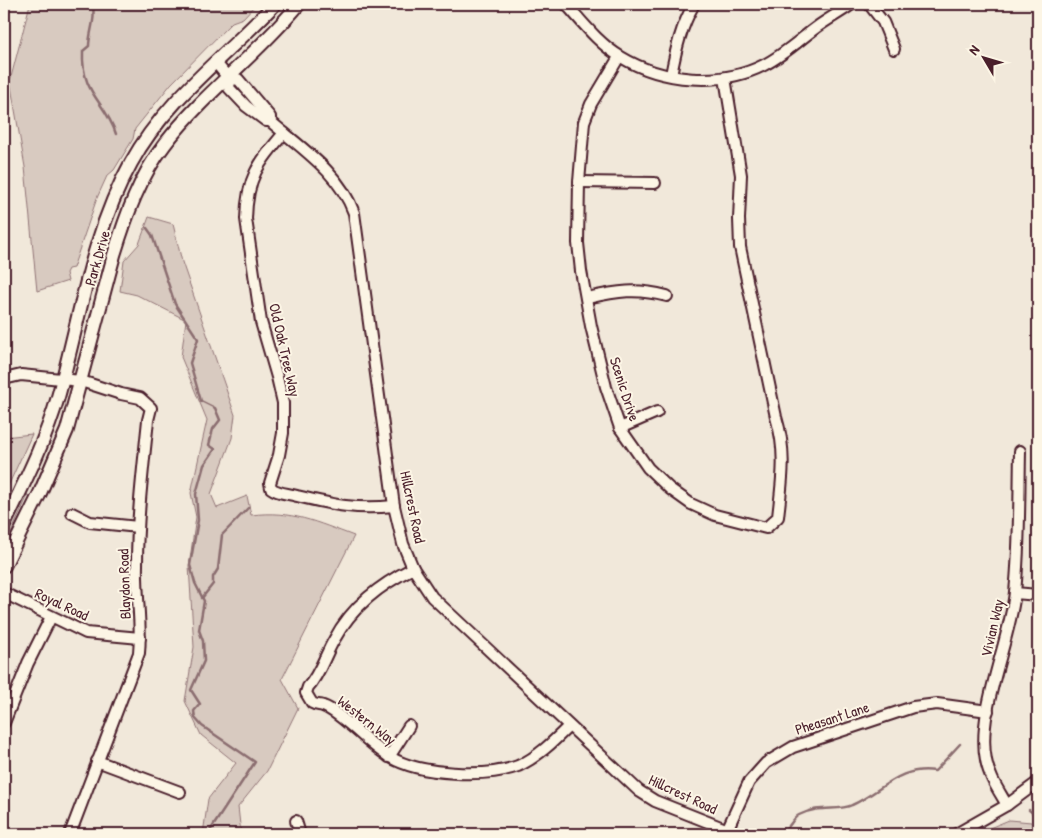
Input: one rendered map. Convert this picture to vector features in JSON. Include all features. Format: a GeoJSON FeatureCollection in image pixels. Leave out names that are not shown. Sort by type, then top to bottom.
{"type":"FeatureCollection","features":[{"type":"Feature","properties":{"kind":"street","name":"Park Drive"},"geometry":{"type":"LineString","coordinates":[[4,566],[55,459],[96,250],[105,220],[131,163],[149,135],[166,114],[275,4]]}},
{"type":"Feature","properties":{"kind":"street","name":"Park Drive"},"geometry":{"type":"LineString","coordinates":[[4,525],[72,380],[117,245],[147,171],[180,126],[229,78],[299,4]]}},
{"type":"Feature","properties":{"kind":"street"},"geometry":{"type":"LineString","coordinates":[[566,4],[590,32],[620,57],[635,65],[671,75],[701,80],[725,78],[762,66],[787,52],[817,27],[852,4]]}},
{"type":"Feature","properties":{"kind":"street"},"geometry":{"type":"LineString","coordinates":[[671,75],[677,44],[684,22],[694,4]]}},
{"type":"Feature","properties":{"kind":"street"},"geometry":{"type":"LineString","coordinates":[[869,4],[883,22],[894,49]]}},
{"type":"Feature","properties":{"kind":"street","name":"Scenic Drive"},"geometry":{"type":"LineString","coordinates":[[620,57],[590,104],[584,122],[579,182],[578,243],[587,298],[606,387],[620,428],[648,468],[670,489],[691,504],[715,515],[766,528],[778,517],[784,459],[782,438],[740,247],[741,175],[725,78]]}},
{"type":"Feature","properties":{"kind":"street"},"geometry":{"type":"LineString","coordinates":[[216,63],[229,78]]}},
{"type":"Feature","properties":{"kind":"street","name":"Hillcrest Road"},"geometry":{"type":"LineString","coordinates":[[229,78],[229,88],[254,105],[266,122],[270,121],[337,181],[354,214],[394,506],[403,544],[413,568],[441,607],[639,791],[655,801],[738,834]]}},
{"type":"Feature","properties":{"kind":"street","name":"Old Oak Tree Way"},"geometry":{"type":"LineString","coordinates":[[284,133],[254,173],[249,184],[246,208],[261,322],[283,403],[283,433],[279,455],[270,482],[271,488],[280,493],[344,508],[368,509],[394,506]]}},
{"type":"Feature","properties":{"kind":"street"},"geometry":{"type":"LineString","coordinates":[[579,182],[655,183]]}},
{"type":"Feature","properties":{"kind":"street"},"geometry":{"type":"LineString","coordinates":[[587,298],[622,290],[647,291],[667,296]]}},
{"type":"Feature","properties":{"kind":"street"},"geometry":{"type":"LineString","coordinates":[[4,379],[21,375],[72,380]]}},
{"type":"Feature","properties":{"kind":"street","name":"Blaydon Road"},"geometry":{"type":"LineString","coordinates":[[70,834],[138,653],[140,638],[136,567],[138,528],[148,420],[152,408],[140,398],[72,380]]}},
{"type":"Feature","properties":{"kind":"street"},"geometry":{"type":"LineString","coordinates":[[620,428],[657,412]]}},
{"type":"Feature","properties":{"kind":"street","name":"Vivian Way"},"geometry":{"type":"LineString","coordinates":[[1007,805],[990,776],[986,762],[984,739],[988,711],[1015,593],[1020,451]]}},
{"type":"Feature","properties":{"kind":"street"},"geometry":{"type":"LineString","coordinates":[[72,513],[90,522],[138,528]]}},
{"type":"Feature","properties":{"kind":"street","name":"Western Way"},"geometry":{"type":"LineString","coordinates":[[413,568],[374,591],[353,611],[334,638],[306,693],[312,704],[323,705],[340,717],[366,741],[389,757],[413,768],[434,772],[505,769],[517,766],[537,755],[569,726]]}},
{"type":"Feature","properties":{"kind":"street","name":"Royal Road"},"geometry":{"type":"LineString","coordinates":[[4,593],[86,633],[140,638]]}},
{"type":"Feature","properties":{"kind":"street"},"geometry":{"type":"LineString","coordinates":[[1015,593],[1038,595]]}},
{"type":"Feature","properties":{"kind":"street"},"geometry":{"type":"LineString","coordinates":[[4,724],[28,663],[51,617]]}},
{"type":"Feature","properties":{"kind":"street","name":"Pheasant Lane"},"geometry":{"type":"LineString","coordinates":[[726,830],[749,782],[771,760],[793,747],[913,707],[945,704],[988,711]]}},
{"type":"Feature","properties":{"kind":"street"},"geometry":{"type":"LineString","coordinates":[[389,757],[409,726]]}},
{"type":"Feature","properties":{"kind":"street"},"geometry":{"type":"LineString","coordinates":[[97,761],[180,792]]}},
{"type":"Feature","properties":{"kind":"street"},"geometry":{"type":"LineString","coordinates":[[956,834],[1007,805],[1038,782]]}},
{"type":"Feature","properties":{"kind":"street"},"geometry":{"type":"LineString","coordinates":[[296,821],[300,834]]}},
{"type":"Feature","properties":{"kind":"shaded area"},"geometry":{"type":"Polygon","coordinates":[[[30,4],[256,4],[243,18],[232,22],[171,84],[135,129],[133,139],[114,170],[107,176],[97,198],[73,268],[68,269],[66,273],[68,281],[37,291],[25,167],[10,81],[30,4]]]}},
{"type":"Feature","properties":{"kind":"shaded area"},"geometry":{"type":"Polygon","coordinates":[[[149,217],[173,224],[182,262],[235,415],[232,438],[211,494],[217,508],[247,496],[251,515],[279,514],[304,518],[354,536],[282,679],[298,708],[267,771],[238,807],[241,834],[203,834],[208,799],[236,763],[201,735],[185,701],[194,647],[189,566],[196,517],[191,493],[207,420],[181,357],[186,320],[137,295],[120,291],[124,261],[139,244],[149,217]]]}},
{"type":"Feature","properties":{"kind":"shaded area"},"geometry":{"type":"Polygon","coordinates":[[[32,434],[4,495],[4,437],[32,434]]]}},
{"type":"Feature","properties":{"kind":"shaded area"},"geometry":{"type":"Polygon","coordinates":[[[24,493],[28,495],[4,549],[4,536],[24,493]]]}},
{"type":"Feature","properties":{"kind":"shaded area"},"geometry":{"type":"Polygon","coordinates":[[[1009,820],[1031,822],[1038,829],[1038,834],[975,834],[1009,820]]]}},
{"type":"Feature","properties":{"kind":"waterway"},"geometry":{"type":"LineString","coordinates":[[92,4],[93,19],[89,46],[83,51],[83,66],[90,88],[106,113],[116,134]]}},
{"type":"Feature","properties":{"kind":"waterway"},"geometry":{"type":"LineString","coordinates":[[147,228],[152,235],[175,304],[198,339],[190,363],[201,401],[215,408],[220,420],[213,429],[209,445],[215,449],[204,465],[196,494],[198,520],[190,565],[195,583],[204,601],[199,630],[203,641],[204,661],[191,690],[200,704],[194,711],[195,718],[202,726],[255,762],[208,834]]}},
{"type":"Feature","properties":{"kind":"waterway"},"geometry":{"type":"LineString","coordinates":[[202,598],[213,584],[213,577],[218,569],[222,535],[248,508]]}},
{"type":"Feature","properties":{"kind":"waterway"},"geometry":{"type":"LineString","coordinates":[[780,833],[799,815],[814,810],[847,807],[901,776],[923,770],[935,771],[960,744]]}},
{"type":"Feature","properties":{"kind":"waterway"},"geometry":{"type":"LineString","coordinates":[[1029,810],[1038,817]]}}]}
